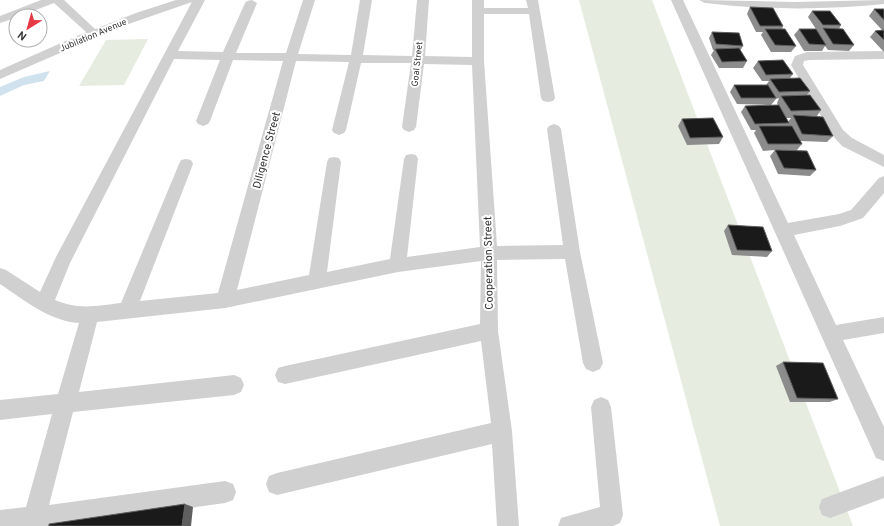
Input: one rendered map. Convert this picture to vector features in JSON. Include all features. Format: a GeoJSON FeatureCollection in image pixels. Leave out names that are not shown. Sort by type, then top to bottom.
{"type":"FeatureCollection","features":[{"type":"Feature","properties":{"kind":"street"},"geometry":{"type":"LineString","coordinates":[[0,20],[51,0]]}},
{"type":"Feature","properties":{"kind":"street"},"geometry":{"type":"LineString","coordinates":[[58,0],[94,34]]}},
{"type":"Feature","properties":{"kind":"street","name":"Jubilation Avenue"},"geometry":{"type":"LineString","coordinates":[[0,75],[94,34],[162,7],[188,0]]}},
{"type":"Feature","properties":{"kind":"street"},"geometry":{"type":"LineString","coordinates":[[44,304],[62,262],[199,0]]}},
{"type":"Feature","properties":{"kind":"street","name":"Diligence Street"},"geometry":{"type":"LineString","coordinates":[[225,300],[291,56],[309,0]]}},
{"type":"Feature","properties":{"kind":"street"},"geometry":{"type":"LineString","coordinates":[[339,130],[356,59],[366,0]]}},
{"type":"Feature","properties":{"kind":"street","name":"Goal Street"},"geometry":{"type":"LineString","coordinates":[[409,127],[418,61],[423,0]]}},
{"type":"Feature","properties":{"kind":"street"},"geometry":{"type":"LineString","coordinates":[[677,0],[884,450]]}},
{"type":"Feature","properties":{"kind":"street"},"geometry":{"type":"LineString","coordinates":[[705,0],[803,6],[861,4],[884,1]]}},
{"type":"Feature","properties":{"kind":"street"},"geometry":{"type":"LineString","coordinates":[[203,121],[228,56],[251,3]]}},
{"type":"Feature","properties":{"kind":"street"},"geometry":{"type":"LineString","coordinates":[[479,6],[533,6],[548,98]]}},
{"type":"Feature","properties":{"kind":"street","name":"Cooperation Street"},"geometry":{"type":"LineString","coordinates":[[479,6],[478,61],[489,253],[489,330],[502,431],[508,526]]}},
{"type":"Feature","properties":{"kind":"street"},"geometry":{"type":"LineString","coordinates":[[170,55],[291,56],[418,61],[478,61]]}},
{"type":"Feature","properties":{"kind":"street"},"geometry":{"type":"LineString","coordinates":[[884,55],[807,56],[799,59],[797,65],[838,133],[847,142],[884,162]]}},
{"type":"Feature","properties":{"kind":"street"},"geometry":{"type":"LineString","coordinates":[[554,129],[572,252],[593,363]]}},
{"type":"Feature","properties":{"kind":"street"},"geometry":{"type":"LineString","coordinates":[[398,265],[411,159]]}},
{"type":"Feature","properties":{"kind":"street"},"geometry":{"type":"LineString","coordinates":[[317,282],[334,162]]}},
{"type":"Feature","properties":{"kind":"street"},"geometry":{"type":"LineString","coordinates":[[127,311],[186,164]]}},
{"type":"Feature","properties":{"kind":"street"},"geometry":{"type":"LineString","coordinates":[[782,231],[840,220],[857,214],[884,182]]}},
{"type":"Feature","properties":{"kind":"street"},"geometry":{"type":"LineString","coordinates":[[0,275],[44,304],[70,314],[90,315],[225,300],[398,265],[489,253],[572,252]]}},
{"type":"Feature","properties":{"kind":"street"},"geometry":{"type":"LineString","coordinates":[[33,522],[90,315]]}},
{"type":"Feature","properties":{"kind":"street"},"geometry":{"type":"LineString","coordinates":[[831,334],[884,325]]}},
{"type":"Feature","properties":{"kind":"street"},"geometry":{"type":"LineString","coordinates":[[285,375],[489,330]]}},
{"type":"Feature","properties":{"kind":"street"},"geometry":{"type":"LineString","coordinates":[[0,410],[234,384]]}},
{"type":"Feature","properties":{"kind":"street"},"geometry":{"type":"LineString","coordinates":[[569,526],[612,515],[601,407]]}},
{"type":"Feature","properties":{"kind":"street"},"geometry":{"type":"LineString","coordinates":[[277,484],[502,431]]}},
{"type":"Feature","properties":{"kind":"street"},"geometry":{"type":"LineString","coordinates":[[830,507],[884,487]]}},
{"type":"Feature","properties":{"kind":"street"},"geometry":{"type":"LineString","coordinates":[[0,520],[33,522],[225,492]]}},
{"type":"Feature","properties":{"kind":"shaded area"},"geometry":{"type":"Polygon","coordinates":[[[579,0],[652,0],[853,526],[720,526],[579,0]]]}},
{"type":"Feature","properties":{"kind":"shaded area"},"geometry":{"type":"Polygon","coordinates":[[[148,39],[124,85],[79,86],[106,40],[148,39]]]}},
{"type":"Feature","properties":{"kind":"water"},"geometry":{"type":"Polygon","coordinates":[[[50,71],[44,81],[24,85],[0,96],[0,87],[24,77],[50,71]]]}},
{"type":"Feature","properties":{"kind":"building"},"geometry":{"type":"Polygon","coordinates":[[[750,7],[773,8],[783,26],[760,26],[750,7]]]}},
{"type":"Feature","properties":{"kind":"building"},"geometry":{"type":"Polygon","coordinates":[[[874,9],[884,9],[884,20],[874,9]]]}},
{"type":"Feature","properties":{"kind":"building"},"geometry":{"type":"Polygon","coordinates":[[[812,11],[830,11],[841,25],[823,25],[812,11]]]}},
{"type":"Feature","properties":{"kind":"building"},"geometry":{"type":"Polygon","coordinates":[[[823,28],[843,29],[854,45],[833,44],[823,28]]]}},
{"type":"Feature","properties":{"kind":"building"},"geometry":{"type":"Polygon","coordinates":[[[765,29],[785,29],[796,46],[775,45],[765,29]]]}},
{"type":"Feature","properties":{"kind":"building"},"geometry":{"type":"Polygon","coordinates":[[[799,29],[816,29],[826,45],[809,44],[799,29]]]}},
{"type":"Feature","properties":{"kind":"building"},"geometry":{"type":"Polygon","coordinates":[[[884,30],[884,40],[875,31],[884,30]]]}},
{"type":"Feature","properties":{"kind":"building"},"geometry":{"type":"Polygon","coordinates":[[[712,32],[739,33],[743,46],[716,44],[712,32]]]}},
{"type":"Feature","properties":{"kind":"building"},"geometry":{"type":"Polygon","coordinates":[[[739,48],[747,61],[722,62],[715,49],[739,48]]]}},
{"type":"Feature","properties":{"kind":"building"},"geometry":{"type":"Polygon","coordinates":[[[783,60],[793,74],[766,75],[758,61],[783,60]]]}},
{"type":"Feature","properties":{"kind":"building"},"geometry":{"type":"Polygon","coordinates":[[[800,78],[810,91],[779,92],[770,79],[800,78]]]}},
{"type":"Feature","properties":{"kind":"building"},"geometry":{"type":"Polygon","coordinates":[[[734,85],[768,85],[776,98],[741,98],[734,85]]]}},
{"type":"Feature","properties":{"kind":"building"},"geometry":{"type":"Polygon","coordinates":[[[810,95],[821,110],[791,111],[781,96],[810,95]]]}},
{"type":"Feature","properties":{"kind":"building"},"geometry":{"type":"Polygon","coordinates":[[[779,105],[789,123],[755,124],[745,106],[779,105]]]}},
{"type":"Feature","properties":{"kind":"building"},"geometry":{"type":"Polygon","coordinates":[[[793,115],[823,117],[833,136],[802,134],[793,115]]]}},
{"type":"Feature","properties":{"kind":"building"},"geometry":{"type":"Polygon","coordinates":[[[713,118],[723,137],[690,138],[682,119],[713,118]]]}},
{"type":"Feature","properties":{"kind":"building"},"geometry":{"type":"Polygon","coordinates":[[[759,126],[792,126],[802,144],[768,144],[759,126]]]}},
{"type":"Feature","properties":{"kind":"building"},"geometry":{"type":"Polygon","coordinates":[[[775,150],[807,151],[816,170],[784,168],[775,150]]]}},
{"type":"Feature","properties":{"kind":"building"},"geometry":{"type":"Polygon","coordinates":[[[728,225],[763,227],[772,251],[737,250],[728,225]]]}},
{"type":"Feature","properties":{"kind":"building"},"geometry":{"type":"Polygon","coordinates":[[[783,362],[823,363],[838,399],[797,398],[783,362]]]}},
{"type":"Feature","properties":{"kind":"building"},"geometry":{"type":"Polygon","coordinates":[[[185,504],[182,526],[49,526],[49,524],[185,504]]]}}]}
